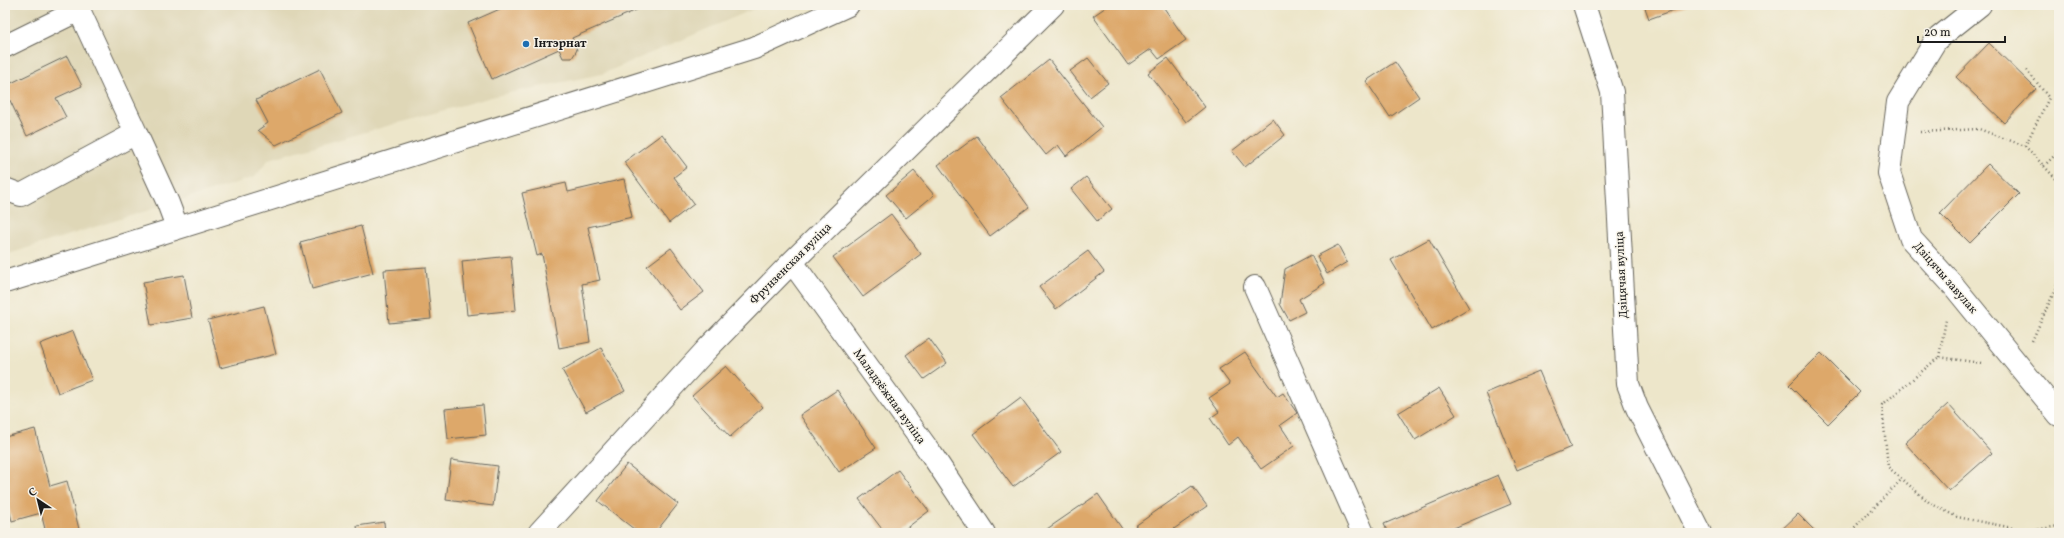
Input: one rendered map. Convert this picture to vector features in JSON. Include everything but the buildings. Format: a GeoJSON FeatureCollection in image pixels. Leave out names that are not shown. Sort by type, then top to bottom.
{"type":"FeatureCollection","features":[{"type":"Feature","properties":{"kind":"street"},"geometry":{"type":"LineString","coordinates":[[5,282],[177,227],[754,48],[848,5]]}},
{"type":"Feature","properties":{"kind":"street","name":"Фрунзенская вуліца"},"geometry":{"type":"LineString","coordinates":[[539,533],[707,349],[792,262],[1053,5]]}},
{"type":"Feature","properties":{"kind":"street","name":"Дзіцячая вуліца"},"geometry":{"type":"LineString","coordinates":[[1584,5],[1612,92],[1628,384],[1637,408],[1700,533]]}},
{"type":"Feature","properties":{"kind":"street","name":"Дзіцячы завулак"},"geometry":{"type":"LineString","coordinates":[[1980,5],[1936,40],[1898,102],[1889,173],[1911,239],[1953,286],[2059,415]]}},
{"type":"Feature","properties":{"kind":"street"},"geometry":{"type":"LineString","coordinates":[[6,46],[79,10],[168,203],[177,227]]}},
{"type":"Feature","properties":{"kind":"street"},"geometry":{"type":"LineString","coordinates":[[5,189],[21,195],[136,133]]}},
{"type":"Feature","properties":{"kind":"street","name":"Маладзёжная вуліца"},"geometry":{"type":"LineString","coordinates":[[792,262],[932,455],[984,533]]}},
{"type":"Feature","properties":{"kind":"street"},"geometry":{"type":"LineString","coordinates":[[1255,287],[1363,533]]}},
{"type":"Feature","properties":{"kind":"path"},"geometry":{"type":"LineString","coordinates":[[2024,146],[2049,98],[2027,70]]}},
{"type":"Feature","properties":{"kind":"path"},"geometry":{"type":"LineString","coordinates":[[1894,134],[1979,130],[2024,146],[2059,182]]}},
{"type":"Feature","properties":{"kind":"path"},"geometry":{"type":"LineString","coordinates":[[2044,166],[2059,151]]}},
{"type":"Feature","properties":{"kind":"path"},"geometry":{"type":"LineString","coordinates":[[1882,404],[1888,467],[1930,503],[1957,517],[2028,531],[2059,526]]}},
{"type":"Feature","properties":{"kind":"path"},"geometry":{"type":"LineString","coordinates":[[1848,533],[1902,479]]}},
{"type":"Feature","properties":{"kind":"shaded area"},"geometry":{"type":"Polygon","coordinates":[[[5,5],[763,5],[602,74],[495,96],[269,159],[255,177],[5,255],[5,5]]]}},
{"type":"Feature","properties":{"kind":"place","name":"Інтэрнат"},"geometry":{"type":"Point","coordinates":[526,44]}}]}
